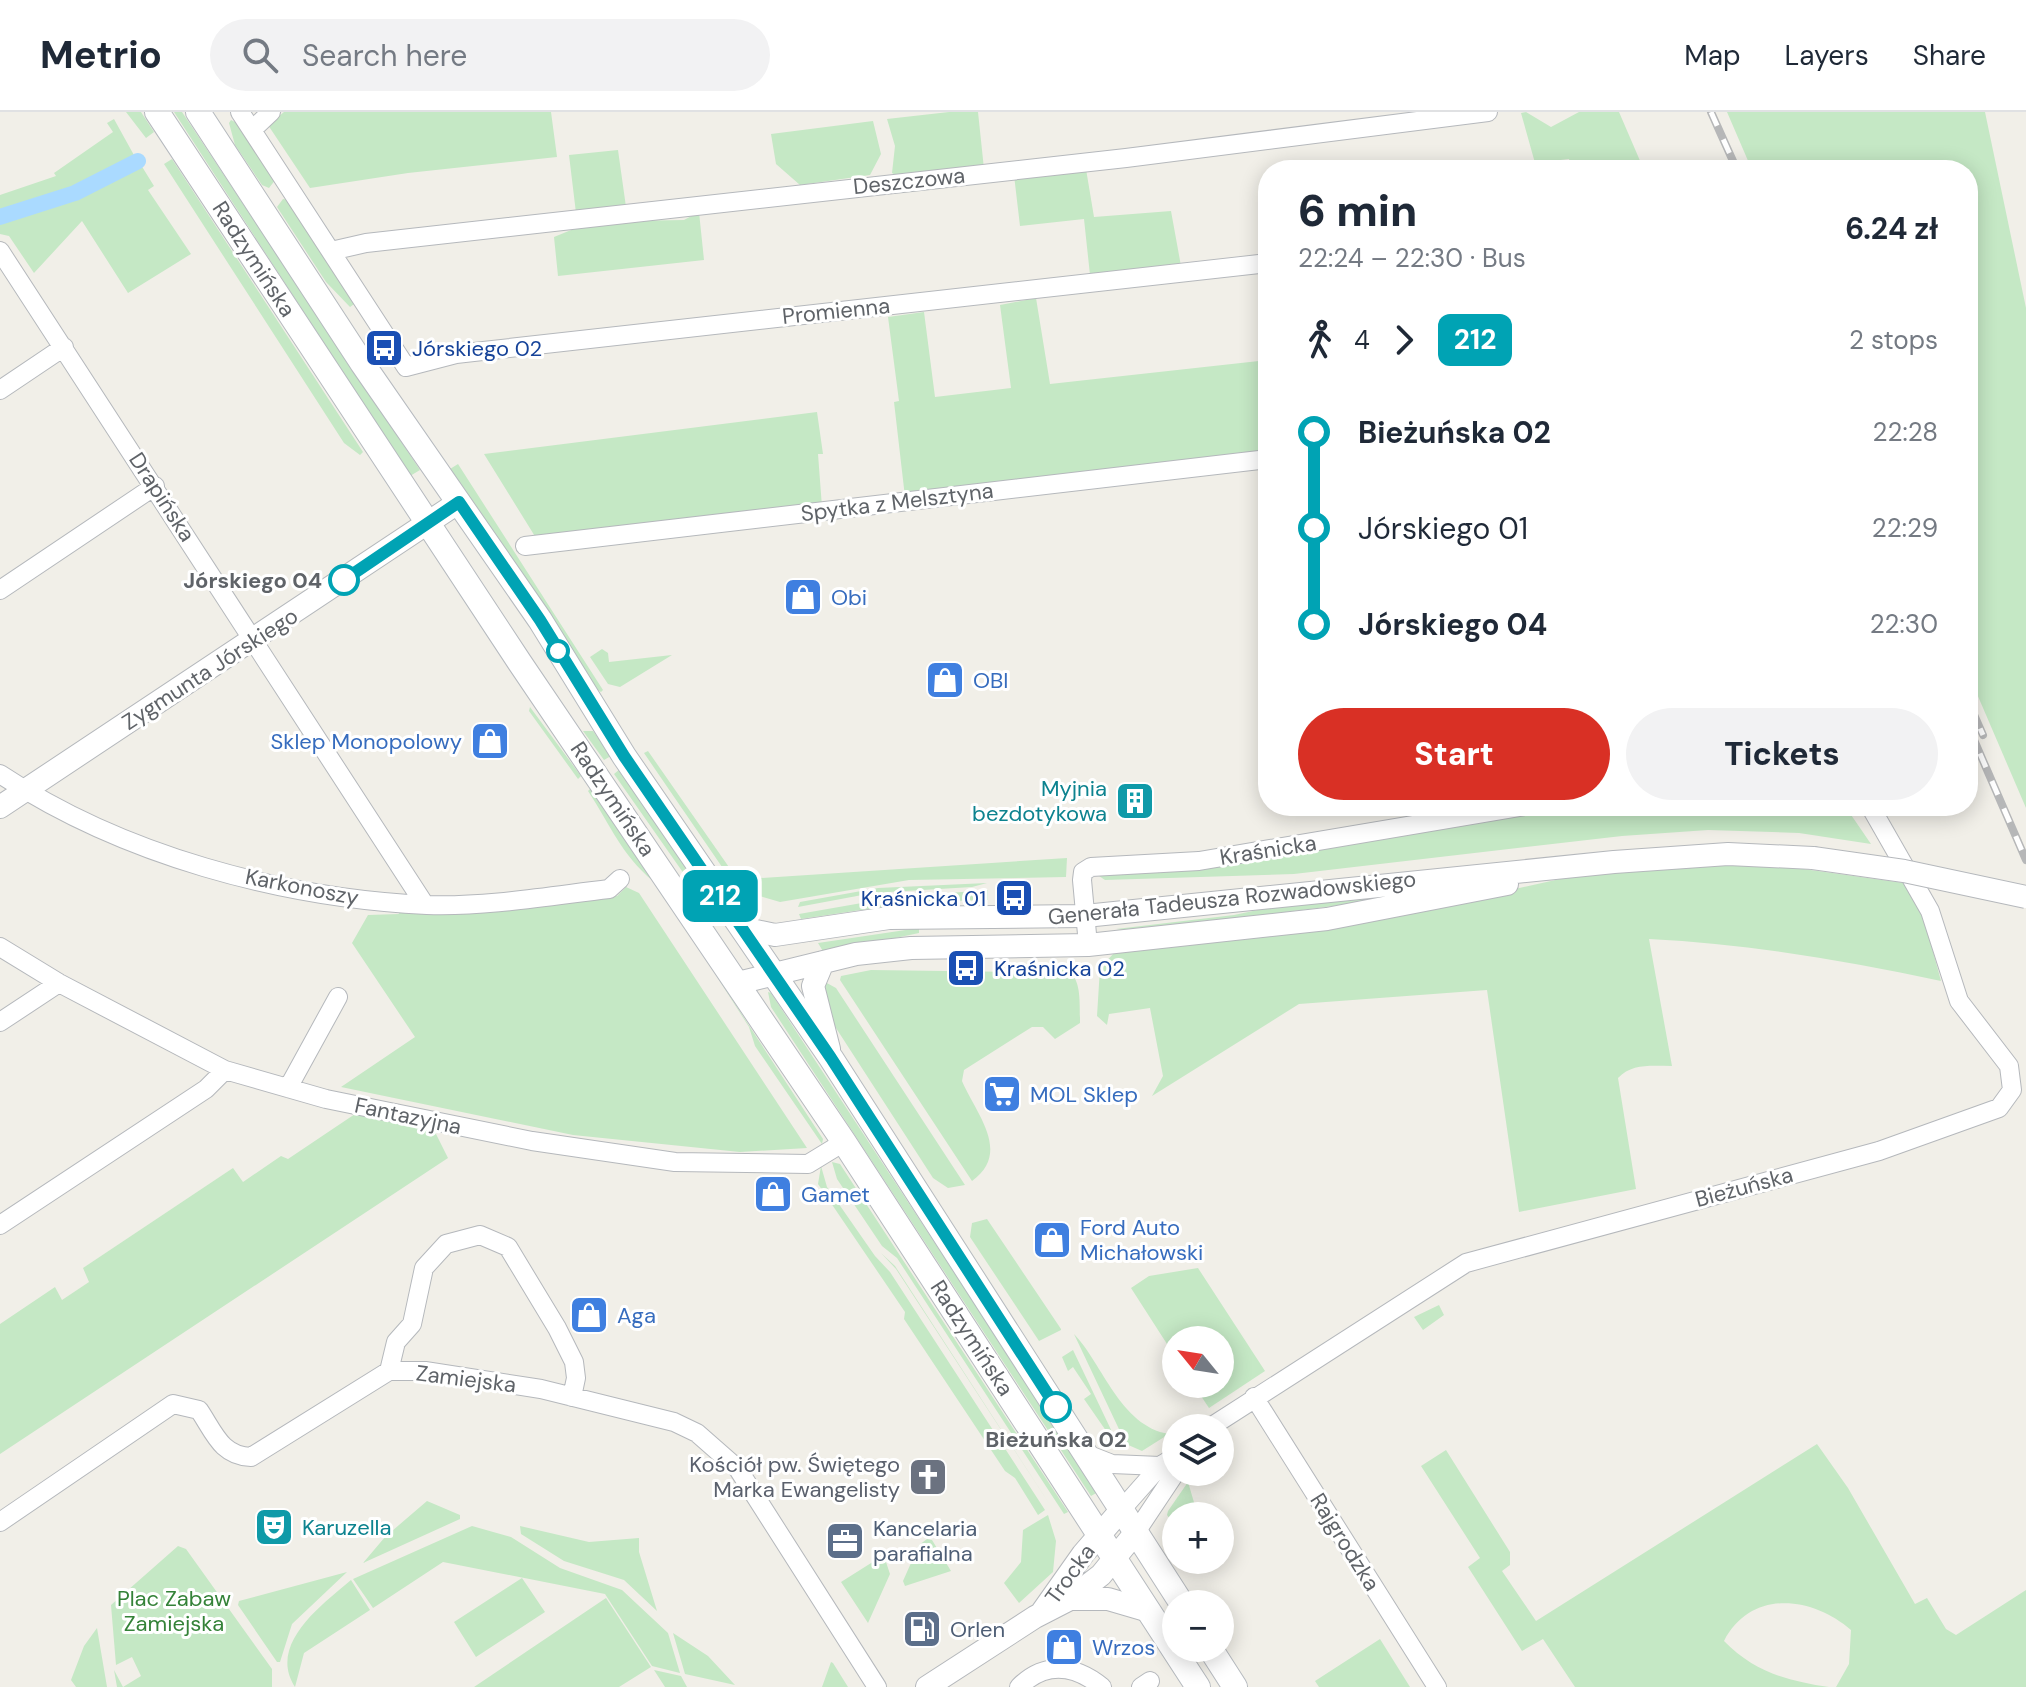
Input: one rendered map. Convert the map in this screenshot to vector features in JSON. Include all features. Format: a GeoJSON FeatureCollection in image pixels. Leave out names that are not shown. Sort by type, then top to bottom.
{"type":"FeatureCollection","features":[{"type":"Feature","properties":{"kind":"main road","name":"Radzymińska"},"geometry":{"type":"LineString","coordinates":[[157,112],[427,523],[844,1142],[1198,1687]]}},
{"type":"Feature","properties":{"kind":"main road","name":"Radzymińska"},"geometry":{"type":"LineString","coordinates":[[198,112],[362,363],[540,620],[624,756],[831,1058],[1173,1590]]}},
{"type":"Feature","properties":{"kind":"main road"},"geometry":{"type":"LineString","coordinates":[[1219,1662],[1235,1687]]}},
{"type":"Feature","properties":{"kind":"street"},"geometry":{"type":"LineString","coordinates":[[240,112],[331,251]]}},
{"type":"Feature","properties":{"kind":"street"},"geometry":{"type":"LineString","coordinates":[[252,130],[271,112]]}},
{"type":"Feature","properties":{"kind":"street","name":"Deszczowa"},"geometry":{"type":"LineString","coordinates":[[331,251],[366,243],[1126,158],[1488,112]]}},
{"type":"Feature","properties":{"kind":"street","name":"Drapińska"},"geometry":{"type":"LineString","coordinates":[[0,251],[425,905]]}},
{"type":"Feature","properties":{"kind":"street","name":"Promienna"},"geometry":{"type":"LineString","coordinates":[[331,251],[406,367],[456,354],[1258,264]]}},
{"type":"Feature","properties":{"kind":"street"},"geometry":{"type":"LineString","coordinates":[[0,390],[64,347]]}},
{"type":"Feature","properties":{"kind":"street","name":"Spytka z Melsztyna"},"geometry":{"type":"LineString","coordinates":[[525,546],[1258,460]]}},
{"type":"Feature","properties":{"kind":"street"},"geometry":{"type":"LineString","coordinates":[[0,590],[155,486]]}},
{"type":"Feature","properties":{"kind":"street","name":"Zygmunta Jórskiego"},"geometry":{"type":"LineString","coordinates":[[0,807],[459,502]]}},
{"type":"Feature","properties":{"kind":"street","name":"Karkonoszy"},"geometry":{"type":"LineString","coordinates":[[0,774],[25,791],[108,832],[203,866],[352,898],[425,905],[609,889],[620,879]]}},
{"type":"Feature","properties":{"kind":"street","name":"Kraśnicka"},"geometry":{"type":"LineString","coordinates":[[1088,945],[1082,880],[1083,872],[1091,867],[1199,861],[1466,816]]}},
{"type":"Feature","properties":{"kind":"street","name":"Bieżuńska"},"geometry":{"type":"LineString","coordinates":[[1229,1414],[1466,1263],[1879,1151],[1999,1108],[2012,1090],[2009,1066],[1959,1001],[1930,911],[1875,816]]}},
{"type":"Feature","properties":{"kind":"street","name":"Generała Tadeusza Rozwadowskiego"},"geometry":{"type":"LineString","coordinates":[[742,928],[775,935],[889,918],[1085,916],[1614,862],[1728,854],[1813,858],[1904,871],[2026,897]]}},
{"type":"Feature","properties":{"kind":"street","name":"Generała Tadeusza Rozwadowskiego"},"geometry":{"type":"LineString","coordinates":[[738,983],[769,969],[911,948],[1088,945],[1327,919],[1614,862]]}},
{"type":"Feature","properties":{"kind":"street"},"geometry":{"type":"LineString","coordinates":[[769,969],[803,933]]}},
{"type":"Feature","properties":{"kind":"street","name":"Fantazyjna"},"geometry":{"type":"LineString","coordinates":[[0,947],[59,983],[225,1070],[288,1088],[532,1141],[675,1162],[808,1164],[844,1142]]}},
{"type":"Feature","properties":{"kind":"street"},"geometry":{"type":"LineString","coordinates":[[823,962],[813,986],[831,1058]]}},
{"type":"Feature","properties":{"kind":"street"},"geometry":{"type":"LineString","coordinates":[[0,1022],[59,983]]}},
{"type":"Feature","properties":{"kind":"street"},"geometry":{"type":"LineString","coordinates":[[288,1088],[338,997]]}},
{"type":"Feature","properties":{"kind":"street"},"geometry":{"type":"LineString","coordinates":[[0,1225],[206,1089],[225,1070]]}},
{"type":"Feature","properties":{"kind":"street"},"geometry":{"type":"LineString","coordinates":[[389,1371],[396,1342],[412,1324],[424,1268],[446,1244],[480,1235],[508,1247],[557,1328],[574,1362],[576,1378],[572,1397]]}},
{"type":"Feature","properties":{"kind":"street","name":"Zamiejska"},"geometry":{"type":"LineString","coordinates":[[0,1522],[173,1404],[199,1410],[222,1447],[241,1457],[251,1457],[389,1371],[463,1377],[572,1397],[688,1427],[728,1457],[877,1687]]}},
{"type":"Feature","properties":{"kind":"street","name":"Rajgrodzka"},"geometry":{"type":"LineString","coordinates":[[1254,1397],[1437,1687]]}},
{"type":"Feature","properties":{"kind":"street"},"geometry":{"type":"LineString","coordinates":[[1089,1455],[1112,1464],[1162,1465]]}},
{"type":"Feature","properties":{"kind":"street"},"geometry":{"type":"LineString","coordinates":[[1099,1535],[1122,1509],[1162,1473]]}},
{"type":"Feature","properties":{"kind":"street"},"geometry":{"type":"LineString","coordinates":[[1136,1532],[1162,1482]]}},
{"type":"Feature","properties":{"kind":"street","name":"Trocka"},"geometry":{"type":"LineString","coordinates":[[927,1687],[1042,1613],[1070,1599],[1101,1575],[1136,1532]]}},
{"type":"Feature","properties":{"kind":"street","name":"Trocka"},"geometry":{"type":"LineString","coordinates":[[1042,1613],[1099,1535]]}},
{"type":"Feature","properties":{"kind":"street","name":"Trocka"},"geometry":{"type":"LineString","coordinates":[[1070,1599],[1108,1599],[1149,1611]]}},
{"type":"Feature","properties":{"kind":"street"},"geometry":{"type":"LineString","coordinates":[[1019,1687],[1044,1669],[1056,1668],[1081,1673],[1102,1687]]}},
{"type":"Feature","properties":{"kind":"green space"},"geometry":{"type":"Polygon","coordinates":[[[126,112],[141,112],[154,132],[146,138],[126,112]]]}},
{"type":"Feature","properties":{"kind":"green space"},"geometry":{"type":"Polygon","coordinates":[[[174,112],[182,112],[420,470],[410,476],[174,112]]]}},
{"type":"Feature","properties":{"kind":"green space"},"geometry":{"type":"Polygon","coordinates":[[[284,112],[551,112],[557,157],[408,173],[310,188],[268,125],[284,112]]]}},
{"type":"Feature","properties":{"kind":"green space"},"geometry":{"type":"Polygon","coordinates":[[[978,112],[984,169],[897,176],[892,173],[895,146],[887,119],[978,112]]]}},
{"type":"Feature","properties":{"kind":"green space"},"geometry":{"type":"Polygon","coordinates":[[[1526,112],[1551,127],[1579,112],[1619,112],[1640,160],[1534,160],[1521,113],[1526,112]]]}},
{"type":"Feature","properties":{"kind":"green space"},"geometry":{"type":"Polygon","coordinates":[[[1727,112],[1985,112],[2026,308],[2026,808],[1978,696],[1978,160],[1748,160],[1727,112]]]}},
{"type":"Feature","properties":{"kind":"green space"},"geometry":{"type":"Polygon","coordinates":[[[114,119],[135,157],[70,190],[0,212],[0,195],[56,176],[54,173],[113,132],[107,123],[114,119]]]}},
{"type":"Feature","properties":{"kind":"green space"},"geometry":{"type":"Polygon","coordinates":[[[231,120],[239,124],[276,179],[269,188],[262,185],[235,145],[229,123],[231,120]]]}},
{"type":"Feature","properties":{"kind":"green space"},"geometry":{"type":"Polygon","coordinates":[[[873,121],[881,154],[870,175],[800,185],[776,164],[771,134],[873,121]]]}},
{"type":"Feature","properties":{"kind":"green space"},"geometry":{"type":"Polygon","coordinates":[[[618,150],[626,207],[576,213],[569,155],[618,150]]]}},
{"type":"Feature","properties":{"kind":"green space"},"geometry":{"type":"Polygon","coordinates":[[[172,159],[363,452],[360,455],[344,443],[164,164],[172,159]]]}},
{"type":"Feature","properties":{"kind":"green space"},"geometry":{"type":"Polygon","coordinates":[[[141,165],[154,186],[148,190],[191,254],[128,293],[82,221],[34,273],[9,236],[0,234],[0,223],[76,199],[141,165]]]}},
{"type":"Feature","properties":{"kind":"green space"},"geometry":{"type":"Polygon","coordinates":[[[1086,169],[1094,217],[1171,211],[1181,266],[1090,275],[1084,219],[1020,226],[1014,175],[1086,169]]]}},
{"type":"Feature","properties":{"kind":"green space"},"geometry":{"type":"Polygon","coordinates":[[[283,199],[291,200],[357,302],[350,307],[326,282],[277,207],[283,199]]]}},
{"type":"Feature","properties":{"kind":"green space"},"geometry":{"type":"Polygon","coordinates":[[[699,212],[704,260],[558,276],[554,237],[576,228],[626,221],[684,220],[699,212]]]}},
{"type":"Feature","properties":{"kind":"green space"},"geometry":{"type":"Polygon","coordinates":[[[1036,298],[1050,384],[1258,361],[1258,454],[905,497],[894,402],[899,401],[888,317],[924,312],[935,397],[1011,388],[1000,305],[1036,298]]]}},
{"type":"Feature","properties":{"kind":"green space"},"geometry":{"type":"Polygon","coordinates":[[[817,412],[823,454],[818,454],[822,507],[536,538],[484,454],[817,412]]]}},
{"type":"Feature","properties":{"kind":"green space"},"geometry":{"type":"Polygon","coordinates":[[[458,464],[603,690],[601,692],[594,687],[450,469],[458,464]]]}},
{"type":"Feature","properties":{"kind":"green space"},"geometry":{"type":"Polygon","coordinates":[[[602,649],[608,653],[609,662],[672,655],[620,687],[608,684],[590,657],[602,649]]]}},
{"type":"Feature","properties":{"kind":"green space"},"geometry":{"type":"Polygon","coordinates":[[[530,707],[581,776],[578,779],[529,711],[530,707]]]}},
{"type":"Feature","properties":{"kind":"green space"},"geometry":{"type":"Polygon","coordinates":[[[583,731],[593,731],[611,756],[604,760],[583,731]]]}},
{"type":"Feature","properties":{"kind":"green space"},"geometry":{"type":"Polygon","coordinates":[[[648,751],[747,893],[746,902],[644,753],[648,751]]]}},
{"type":"Feature","properties":{"kind":"green space"},"geometry":{"type":"Polygon","coordinates":[[[620,769],[721,919],[717,921],[614,774],[620,769]]]}},
{"type":"Feature","properties":{"kind":"green space"},"geometry":{"type":"Polygon","coordinates":[[[590,789],[653,881],[624,850],[588,791],[590,789]]]}},
{"type":"Feature","properties":{"kind":"green space"},"geometry":{"type":"Polygon","coordinates":[[[1500,816],[1852,816],[1871,844],[1799,833],[1708,830],[1622,836],[1294,874],[1105,880],[1099,876],[1100,873],[1298,853],[1500,816]]]}},
{"type":"Feature","properties":{"kind":"green space"},"geometry":{"type":"Polygon","coordinates":[[[1067,858],[1066,877],[909,880],[780,902],[756,895],[746,879],[1067,858]]]}},
{"type":"Feature","properties":{"kind":"green space"},"geometry":{"type":"Polygon","coordinates":[[[1753,862],[1911,884],[1920,903],[1941,981],[1796,954],[1649,939],[1672,1066],[1636,1068],[1618,1078],[1636,1189],[1519,1212],[1487,990],[1299,1004],[1152,1096],[1163,1076],[1150,1008],[1109,1014],[1107,1025],[1097,1016],[1100,968],[1115,952],[1367,922],[1569,877],[1753,862]]]}},
{"type":"Feature","properties":{"kind":"green space"},"geometry":{"type":"Polygon","coordinates":[[[987,883],[972,887],[873,893],[798,907],[800,902],[878,888],[987,883]]]}},
{"type":"Feature","properties":{"kind":"green space"},"geometry":{"type":"Polygon","coordinates":[[[1445,885],[1373,901],[1134,931],[1116,929],[1234,915],[1310,899],[1445,885]]]}},
{"type":"Feature","properties":{"kind":"green space"},"geometry":{"type":"Polygon","coordinates":[[[626,887],[639,893],[807,1148],[740,1152],[573,1135],[341,1087],[415,1037],[352,943],[368,915],[399,914],[398,910],[617,896],[626,887]]]}},
{"type":"Feature","properties":{"kind":"green space"},"geometry":{"type":"Polygon","coordinates":[[[988,890],[988,900],[914,902],[801,919],[799,914],[896,897],[988,890]]]}},
{"type":"Feature","properties":{"kind":"green space"},"geometry":{"type":"Polygon","coordinates":[[[919,928],[919,933],[824,953],[818,943],[919,928]]]}},
{"type":"Feature","properties":{"kind":"green space"},"geometry":{"type":"Polygon","coordinates":[[[705,958],[823,1139],[822,1144],[755,1046],[749,1027],[705,958]]]}},
{"type":"Feature","properties":{"kind":"green space"},"geometry":{"type":"Polygon","coordinates":[[[1033,963],[1049,964],[1069,971],[1078,986],[1080,1023],[1055,1039],[1043,1027],[1032,1027],[964,1070],[962,1081],[982,1119],[990,1145],[984,1170],[972,1181],[840,980],[841,976],[871,970],[1027,972],[1033,963]]]}},
{"type":"Feature","properties":{"kind":"green space"},"geometry":{"type":"Polygon","coordinates":[[[825,982],[836,988],[965,1185],[948,1188],[933,1178],[825,1011],[821,995],[825,982]]]}},
{"type":"Feature","properties":{"kind":"green space"},"geometry":{"type":"Polygon","coordinates":[[[768,992],[1098,1492],[1091,1496],[771,1007],[768,992]]]}},
{"type":"Feature","properties":{"kind":"green space"},"geometry":{"type":"Polygon","coordinates":[[[355,1114],[434,1130],[448,1158],[0,1454],[0,1324],[55,1287],[62,1300],[89,1282],[83,1268],[233,1168],[243,1182],[281,1156],[288,1159],[355,1114]]]}},
{"type":"Feature","properties":{"kind":"green space"},"geometry":{"type":"Polygon","coordinates":[[[832,1162],[840,1164],[1068,1512],[1064,1514],[897,1258],[882,1246],[837,1179],[832,1162]]]}},
{"type":"Feature","properties":{"kind":"green space"},"geometry":{"type":"Polygon","coordinates":[[[821,1166],[827,1187],[875,1256],[890,1272],[1045,1510],[1038,1515],[1015,1478],[1005,1471],[904,1319],[905,1312],[818,1184],[821,1166]]]}},
{"type":"Feature","properties":{"kind":"green space"},"geometry":{"type":"Polygon","coordinates":[[[987,1219],[1061,1330],[1039,1341],[970,1237],[972,1223],[987,1219]]]}},
{"type":"Feature","properties":{"kind":"green space"},"geometry":{"type":"Polygon","coordinates":[[[881,1253],[895,1266],[1056,1514],[896,1269],[881,1253]]]}},
{"type":"Feature","properties":{"kind":"green space"},"geometry":{"type":"Polygon","coordinates":[[[1198,1268],[1265,1371],[1234,1391],[1234,1326],[1162,1326],[1162,1336],[1131,1288],[1149,1276],[1198,1268]]]}},
{"type":"Feature","properties":{"kind":"green space"},"geometry":{"type":"Polygon","coordinates":[[[1439,1305],[1444,1315],[1423,1330],[1414,1317],[1439,1305]]]}},
{"type":"Feature","properties":{"kind":"green space"},"geometry":{"type":"Polygon","coordinates":[[[1074,1334],[1125,1407],[1152,1429],[1162,1432],[1162,1438],[1142,1451],[1126,1444],[1074,1334]]]}},
{"type":"Feature","properties":{"kind":"green space"},"geometry":{"type":"Polygon","coordinates":[[[1073,1350],[1114,1436],[1111,1438],[1084,1399],[1091,1394],[1073,1367],[1068,1371],[1062,1357],[1073,1350]]]}},
{"type":"Feature","properties":{"kind":"green space"},"geometry":{"type":"Polygon","coordinates":[[[1202,1398],[1224,1398],[1209,1408],[1202,1398]]]}},
{"type":"Feature","properties":{"kind":"green space"},"geometry":{"type":"Polygon","coordinates":[[[1817,1444],[1848,1488],[1915,1604],[1927,1598],[1946,1629],[1956,1635],[2026,1590],[2026,1687],[1836,1687],[1849,1664],[1851,1630],[1818,1610],[1783,1603],[1750,1613],[1736,1624],[1724,1641],[1760,1668],[1800,1682],[1829,1687],[1575,1687],[1543,1639],[1522,1651],[1468,1567],[1480,1558],[1421,1466],[1446,1450],[1510,1552],[1510,1565],[1502,1571],[1536,1621],[1817,1444]]]}},
{"type":"Feature","properties":{"kind":"green space"},"geometry":{"type":"Polygon","coordinates":[[[1185,1486],[1189,1486],[1194,1502],[1174,1502],[1185,1486]]]}},
{"type":"Feature","properties":{"kind":"green space"},"geometry":{"type":"Polygon","coordinates":[[[427,1501],[460,1515],[460,1519],[363,1563],[385,1537],[427,1501]]]}},
{"type":"Feature","properties":{"kind":"green space"},"geometry":{"type":"Polygon","coordinates":[[[1048,1515],[1056,1541],[1053,1572],[1019,1603],[1004,1583],[1021,1562],[1023,1530],[1048,1515]]]}},
{"type":"Feature","properties":{"kind":"green space"},"geometry":{"type":"Polygon","coordinates":[[[472,1526],[511,1537],[560,1568],[622,1590],[668,1633],[680,1673],[652,1666],[605,1594],[443,1562],[373,1608],[353,1579],[472,1526]]]}},
{"type":"Feature","properties":{"kind":"green space"},"geometry":{"type":"Polygon","coordinates":[[[520,1526],[589,1542],[639,1538],[639,1552],[657,1611],[624,1580],[564,1561],[521,1534],[520,1526]]]}},
{"type":"Feature","properties":{"kind":"green space"},"geometry":{"type":"Polygon","coordinates":[[[927,1539],[932,1540],[951,1571],[905,1586],[903,1581],[919,1545],[927,1539]]]}},
{"type":"Feature","properties":{"kind":"green space","name":"Plac Zabaw Zamiejska"},"geometry":{"type":"Polygon","coordinates":[[[178,1546],[186,1549],[272,1669],[272,1687],[123,1687],[141,1676],[132,1657],[116,1665],[111,1605],[178,1546]]]}},
{"type":"Feature","properties":{"kind":"green space"},"geometry":{"type":"Polygon","coordinates":[[[879,1558],[886,1562],[890,1574],[868,1623],[841,1582],[879,1558]]]}},
{"type":"Feature","properties":{"kind":"green space"},"geometry":{"type":"Polygon","coordinates":[[[347,1572],[292,1624],[280,1662],[277,1662],[238,1605],[239,1601],[347,1572]]]}},
{"type":"Feature","properties":{"kind":"green space"},"geometry":{"type":"Polygon","coordinates":[[[522,1578],[545,1612],[476,1657],[454,1622],[522,1578]]]}},
{"type":"Feature","properties":{"kind":"green space"},"geometry":{"type":"Polygon","coordinates":[[[351,1580],[370,1610],[304,1653],[295,1687],[288,1671],[288,1656],[293,1641],[314,1613],[351,1580]]]}},
{"type":"Feature","properties":{"kind":"green space"},"geometry":{"type":"Polygon","coordinates":[[[606,1598],[651,1667],[619,1687],[474,1687],[606,1598]]]}},
{"type":"Feature","properties":{"kind":"green space"},"geometry":{"type":"Polygon","coordinates":[[[97,1628],[107,1687],[76,1687],[71,1680],[84,1646],[97,1628]]]}},
{"type":"Feature","properties":{"kind":"green space"},"geometry":{"type":"Polygon","coordinates":[[[673,1633],[708,1656],[735,1685],[685,1674],[673,1633]]]}},
{"type":"Feature","properties":{"kind":"green space"},"geometry":{"type":"Polygon","coordinates":[[[1380,1639],[1410,1687],[1319,1687],[1315,1681],[1380,1639]]]}},
{"type":"Feature","properties":{"kind":"green space"},"geometry":{"type":"Polygon","coordinates":[[[833,1663],[848,1687],[822,1687],[833,1663]]]}},
{"type":"Feature","properties":{"kind":"green space"},"geometry":{"type":"Polygon","coordinates":[[[114,1670],[123,1687],[117,1687],[114,1670]]]}},
{"type":"Feature","properties":{"kind":"green space"},"geometry":{"type":"Polygon","coordinates":[[[654,1670],[681,1676],[687,1687],[665,1687],[654,1670]]]}},
{"type":"Feature","properties":{"kind":"waterway"},"geometry":{"type":"LineString","coordinates":[[0,217],[75,193],[138,161]]}},
{"type":"Feature","properties":{"kind":"railway"},"geometry":{"type":"LineString","coordinates":[[1711,112],[1733,160]]}},
{"type":"Feature","properties":{"kind":"railway"},"geometry":{"type":"LineString","coordinates":[[1978,724],[1983,735]]}},
{"type":"Feature","properties":{"kind":"railway"},"geometry":{"type":"LineString","coordinates":[[1978,749],[2026,860]]}},
{"type":"Feature","properties":{"kind":"bus line","name":"212"},"geometry":{"type":"LineString","coordinates":[[344,580],[459,502],[540,620],[624,756],[831,1058],[1056,1407]]}},
{"type":"Feature","properties":{"kind":"place","name":"Jórskiego 02"},"geometry":{"type":"Point","coordinates":[384,348]}},
{"type":"Feature","properties":{"kind":"place","name":"Jórskiego 04"},"geometry":{"type":"Point","coordinates":[344,580]}},
{"type":"Feature","properties":{"kind":"place","name":"Obi"},"geometry":{"type":"Point","coordinates":[803,597]}},
{"type":"Feature","properties":{"kind":"place","name":"OBI"},"geometry":{"type":"Point","coordinates":[945,680]}},
{"type":"Feature","properties":{"kind":"place","name":"Sklep Monopolowy"},"geometry":{"type":"Point","coordinates":[490,741]}},
{"type":"Feature","properties":{"kind":"place","name":"Myjnia bezdotykowa"},"geometry":{"type":"Point","coordinates":[1135,801]}},
{"type":"Feature","properties":{"kind":"place","name":"Kraśnicka 01"},"geometry":{"type":"Point","coordinates":[1014,898]}},
{"type":"Feature","properties":{"kind":"place","name":"Kraśnicka 02"},"geometry":{"type":"Point","coordinates":[966,968]}},
{"type":"Feature","properties":{"kind":"place","name":"MOL Sklep"},"geometry":{"type":"Point","coordinates":[1002,1094]}},
{"type":"Feature","properties":{"kind":"place","name":"Gamet"},"geometry":{"type":"Point","coordinates":[773,1194]}},
{"type":"Feature","properties":{"kind":"place","name":"Ford Auto Michałowski"},"geometry":{"type":"Point","coordinates":[1052,1240]}},
{"type":"Feature","properties":{"kind":"place","name":"Aga"},"geometry":{"type":"Point","coordinates":[589,1315]}},
{"type":"Feature","properties":{"kind":"place","name":"Bieżuńska 02"},"geometry":{"type":"Point","coordinates":[1056,1407]}},
{"type":"Feature","properties":{"kind":"place","name":"Kościół pw. Świętego Marka Ewangelisty"},"geometry":{"type":"Point","coordinates":[928,1477]}},
{"type":"Feature","properties":{"kind":"place","name":"Karuzella"},"geometry":{"type":"Point","coordinates":[274,1527]}},
{"type":"Feature","properties":{"kind":"place","name":"Kancelaria parafialna"},"geometry":{"type":"Point","coordinates":[845,1541]}},
{"type":"Feature","properties":{"kind":"place","name":"Orlen"},"geometry":{"type":"Point","coordinates":[922,1629]}},
{"type":"Feature","properties":{"kind":"place","name":"Wrzos"},"geometry":{"type":"Point","coordinates":[1064,1647]}}]}
